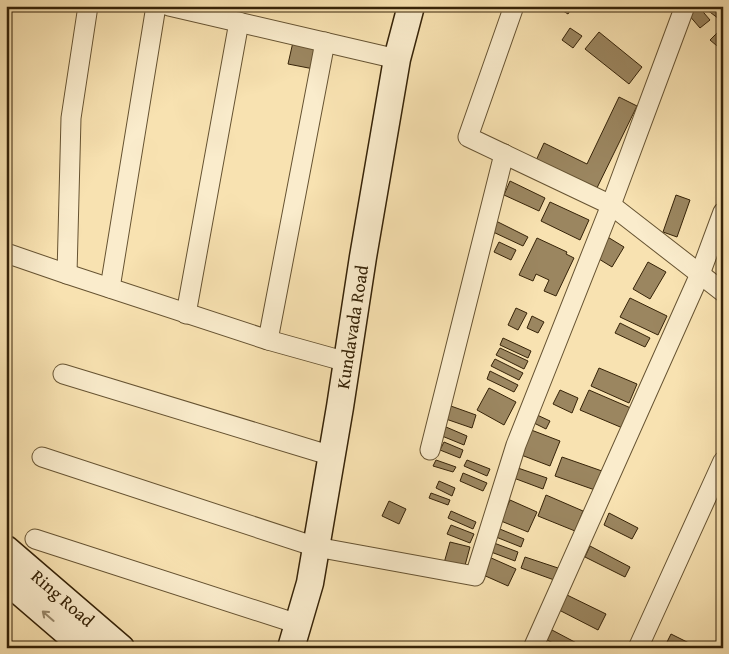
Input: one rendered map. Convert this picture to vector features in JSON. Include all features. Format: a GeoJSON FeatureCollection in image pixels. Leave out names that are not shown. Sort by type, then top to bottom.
{"type":"FeatureCollection","features":[{"type":"Feature","properties":{"kind":"street"},"geometry":{"type":"LineString","coordinates":[[110,288],[156,6]]}},
{"type":"Feature","properties":{"kind":"street"},"geometry":{"type":"LineString","coordinates":[[169,6],[397,59]]}},
{"type":"Feature","properties":{"kind":"street","name":"Kundavada Road"},"geometry":{"type":"LineString","coordinates":[[294,636],[310,583],[397,59],[411,6]]}},
{"type":"Feature","properties":{"kind":"street"},"geometry":{"type":"LineString","coordinates":[[514,6],[468,137],[611,205],[723,292]]}},
{"type":"Feature","properties":{"kind":"street"},"geometry":{"type":"LineString","coordinates":[[42,457],[316,547],[475,576],[516,445],[611,205],[685,6]]}},
{"type":"Feature","properties":{"kind":"street"},"geometry":{"type":"LineString","coordinates":[[67,274],[71,118],[85,7]]}},
{"type":"Feature","properties":{"kind":"street"},"geometry":{"type":"LineString","coordinates":[[186,314],[238,22]]}},
{"type":"Feature","properties":{"kind":"street"},"geometry":{"type":"LineString","coordinates":[[268,340],[325,42]]}},
{"type":"Feature","properties":{"kind":"street"},"geometry":{"type":"LineString","coordinates":[[430,450],[504,154]]}},
{"type":"Feature","properties":{"kind":"street"},"geometry":{"type":"LineString","coordinates":[[534,648],[700,274],[723,212]]}},
{"type":"Feature","properties":{"kind":"street"},"geometry":{"type":"LineString","coordinates":[[6,253],[186,314],[347,362]]}},
{"type":"Feature","properties":{"kind":"street"},"geometry":{"type":"LineString","coordinates":[[63,374],[332,456]]}},
{"type":"Feature","properties":{"kind":"street"},"geometry":{"type":"LineString","coordinates":[[638,648],[723,462]]}},
{"type":"Feature","properties":{"kind":"street"},"geometry":{"type":"LineString","coordinates":[[35,539],[294,636]]}},
{"type":"Feature","properties":{"kind":"street","name":"Ring Road"},"geometry":{"type":"LineString","coordinates":[[6,549],[121,648]]}},
{"type":"Feature","properties":{"kind":"street","name":"Ring Road"},"geometry":{"type":"LineString","coordinates":[[6,580],[84,648]]}},
{"type":"Feature","properties":{"kind":"building"},"geometry":{"type":"Polygon","coordinates":[[[555,6],[573,6],[568,14],[555,6]]]}},
{"type":"Feature","properties":{"kind":"building"},"geometry":{"type":"Polygon","coordinates":[[[698,6],[710,20],[700,28],[688,14],[698,6]]]}},
{"type":"Feature","properties":{"kind":"building"},"geometry":{"type":"Polygon","coordinates":[[[702,6],[723,6],[723,14],[719,19],[702,6]]]}},
{"type":"Feature","properties":{"kind":"building"},"geometry":{"type":"Polygon","coordinates":[[[570,28],[582,36],[573,48],[562,40],[570,28]]]}},
{"type":"Feature","properties":{"kind":"building"},"geometry":{"type":"Polygon","coordinates":[[[720,30],[723,33],[723,51],[710,40],[720,30]]]}},
{"type":"Feature","properties":{"kind":"building"},"geometry":{"type":"Polygon","coordinates":[[[599,32],[642,67],[629,84],[585,49],[599,32]]]}},
{"type":"Feature","properties":{"kind":"building"},"geometry":{"type":"Polygon","coordinates":[[[293,42],[324,48],[319,70],[288,64],[293,42]]]}},
{"type":"Feature","properties":{"kind":"building"},"geometry":{"type":"Polygon","coordinates":[[[619,97],[637,106],[594,194],[534,165],[544,143],[587,164],[619,97]]]}},
{"type":"Feature","properties":{"kind":"building"},"geometry":{"type":"Polygon","coordinates":[[[510,181],[545,198],[539,211],[504,195],[510,181]]]}},
{"type":"Feature","properties":{"kind":"building"},"geometry":{"type":"Polygon","coordinates":[[[676,195],[690,200],[677,237],[663,232],[676,195]]]}},
{"type":"Feature","properties":{"kind":"building"},"geometry":{"type":"Polygon","coordinates":[[[550,202],[589,220],[580,240],[541,221],[550,202]]]}},
{"type":"Feature","properties":{"kind":"building"},"geometry":{"type":"Polygon","coordinates":[[[496,221],[528,237],[523,246],[491,231],[496,221]]]}},
{"type":"Feature","properties":{"kind":"building"},"geometry":{"type":"Polygon","coordinates":[[[606,236],[624,247],[612,267],[594,256],[606,236]]]}},
{"type":"Feature","properties":{"kind":"building"},"geometry":{"type":"Polygon","coordinates":[[[537,238],[567,252],[566,254],[574,258],[556,296],[544,291],[549,280],[536,274],[533,281],[519,275],[537,238]]]}},
{"type":"Feature","properties":{"kind":"building"},"geometry":{"type":"Polygon","coordinates":[[[499,242],[516,250],[511,260],[494,252],[499,242]]]}},
{"type":"Feature","properties":{"kind":"building"},"geometry":{"type":"Polygon","coordinates":[[[648,262],[666,272],[650,299],[633,289],[648,262]]]}},
{"type":"Feature","properties":{"kind":"building"},"geometry":{"type":"Polygon","coordinates":[[[630,298],[667,316],[658,335],[620,317],[630,298]]]}},
{"type":"Feature","properties":{"kind":"building"},"geometry":{"type":"Polygon","coordinates":[[[516,308],[527,313],[518,330],[508,325],[516,308]]]}},
{"type":"Feature","properties":{"kind":"building"},"geometry":{"type":"Polygon","coordinates":[[[532,316],[544,322],[538,333],[527,328],[532,316]]]}},
{"type":"Feature","properties":{"kind":"building"},"geometry":{"type":"Polygon","coordinates":[[[620,323],[650,338],[645,347],[615,333],[620,323]]]}},
{"type":"Feature","properties":{"kind":"building"},"geometry":{"type":"Polygon","coordinates":[[[503,338],[531,351],[528,358],[500,345],[503,338]]]}},
{"type":"Feature","properties":{"kind":"building"},"geometry":{"type":"Polygon","coordinates":[[[500,348],[528,361],[524,369],[496,355],[500,348]]]}},
{"type":"Feature","properties":{"kind":"building"},"geometry":{"type":"Polygon","coordinates":[[[495,359],[523,373],[519,380],[491,366],[495,359]]]}},
{"type":"Feature","properties":{"kind":"building"},"geometry":{"type":"Polygon","coordinates":[[[599,368],[637,384],[629,403],[591,386],[599,368]]]}},
{"type":"Feature","properties":{"kind":"building"},"geometry":{"type":"Polygon","coordinates":[[[490,371],[518,385],[514,392],[487,379],[490,371]]]}},
{"type":"Feature","properties":{"kind":"building"},"geometry":{"type":"Polygon","coordinates":[[[489,388],[516,402],[504,425],[477,410],[489,388]]]}},
{"type":"Feature","properties":{"kind":"building"},"geometry":{"type":"Polygon","coordinates":[[[560,390],[578,398],[572,413],[553,404],[560,390]]]}},
{"type":"Feature","properties":{"kind":"building"},"geometry":{"type":"Polygon","coordinates":[[[589,390],[633,409],[625,429],[580,410],[589,390]]]}},
{"type":"Feature","properties":{"kind":"building"},"geometry":{"type":"Polygon","coordinates":[[[448,405],[476,415],[472,428],[443,418],[448,405]]]}},
{"type":"Feature","properties":{"kind":"building"},"geometry":{"type":"Polygon","coordinates":[[[535,414],[550,421],[546,429],[532,422],[535,414]]]}},
{"type":"Feature","properties":{"kind":"building"},"geometry":{"type":"Polygon","coordinates":[[[446,427],[467,436],[464,445],[442,436],[446,427]]]}},
{"type":"Feature","properties":{"kind":"building"},"geometry":{"type":"Polygon","coordinates":[[[526,428],[560,441],[550,466],[516,453],[526,428]]]}},
{"type":"Feature","properties":{"kind":"building"},"geometry":{"type":"Polygon","coordinates":[[[444,442],[463,450],[460,458],[440,450],[444,442]]]}},
{"type":"Feature","properties":{"kind":"building"},"geometry":{"type":"Polygon","coordinates":[[[562,457],[602,471],[595,490],[555,476],[562,457]]]}},
{"type":"Feature","properties":{"kind":"building"},"geometry":{"type":"Polygon","coordinates":[[[436,460],[456,467],[453,472],[433,466],[436,460]]]}},
{"type":"Feature","properties":{"kind":"building"},"geometry":{"type":"Polygon","coordinates":[[[467,460],[490,469],[487,476],[464,466],[467,460]]]}},
{"type":"Feature","properties":{"kind":"building"},"geometry":{"type":"Polygon","coordinates":[[[515,467],[547,478],[543,489],[511,477],[515,467]]]}},
{"type":"Feature","properties":{"kind":"building"},"geometry":{"type":"Polygon","coordinates":[[[463,473],[487,483],[483,491],[460,481],[463,473]]]}},
{"type":"Feature","properties":{"kind":"building"},"geometry":{"type":"Polygon","coordinates":[[[439,481],[455,488],[452,496],[436,488],[439,481]]]}},
{"type":"Feature","properties":{"kind":"building"},"geometry":{"type":"Polygon","coordinates":[[[431,493],[450,500],[448,505],[429,498],[431,493]]]}},
{"type":"Feature","properties":{"kind":"building"},"geometry":{"type":"Polygon","coordinates":[[[546,495],[583,511],[575,531],[538,516],[546,495]]]}},
{"type":"Feature","properties":{"kind":"building"},"geometry":{"type":"Polygon","coordinates":[[[510,500],[537,512],[528,532],[501,521],[510,500]]]}},
{"type":"Feature","properties":{"kind":"building"},"geometry":{"type":"Polygon","coordinates":[[[389,501],[406,509],[399,524],[382,516],[389,501]]]}},
{"type":"Feature","properties":{"kind":"building"},"geometry":{"type":"Polygon","coordinates":[[[451,511],[476,522],[473,529],[448,518],[451,511]]]}},
{"type":"Feature","properties":{"kind":"building"},"geometry":{"type":"Polygon","coordinates":[[[609,513],[638,528],[632,539],[604,525],[609,513]]]}},
{"type":"Feature","properties":{"kind":"building"},"geometry":{"type":"Polygon","coordinates":[[[451,525],[474,534],[470,543],[447,534],[451,525]]]}},
{"type":"Feature","properties":{"kind":"building"},"geometry":{"type":"Polygon","coordinates":[[[495,527],[524,539],[521,547],[491,535],[495,527]]]}},
{"type":"Feature","properties":{"kind":"building"},"geometry":{"type":"Polygon","coordinates":[[[450,542],[470,547],[464,569],[444,563],[450,542]]]}},
{"type":"Feature","properties":{"kind":"building"},"geometry":{"type":"Polygon","coordinates":[[[494,543],[518,552],[515,561],[491,552],[494,543]]]}},
{"type":"Feature","properties":{"kind":"building"},"geometry":{"type":"Polygon","coordinates":[[[590,546],[630,567],[625,577],[585,557],[590,546]]]}},
{"type":"Feature","properties":{"kind":"building"},"geometry":{"type":"Polygon","coordinates":[[[489,557],[516,569],[508,586],[481,574],[489,557]]]}},
{"type":"Feature","properties":{"kind":"building"},"geometry":{"type":"Polygon","coordinates":[[[525,557],[561,569],[557,581],[521,568],[525,557]]]}},
{"type":"Feature","properties":{"kind":"building"},"geometry":{"type":"Polygon","coordinates":[[[567,595],[606,614],[598,630],[559,610],[567,595]]]}},
{"type":"Feature","properties":{"kind":"building"},"geometry":{"type":"Polygon","coordinates":[[[552,630],[586,648],[563,648],[547,640],[552,630]]]}},
{"type":"Feature","properties":{"kind":"building"},"geometry":{"type":"Polygon","coordinates":[[[671,634],[695,646],[694,648],[664,648],[671,634]]]}}]}
